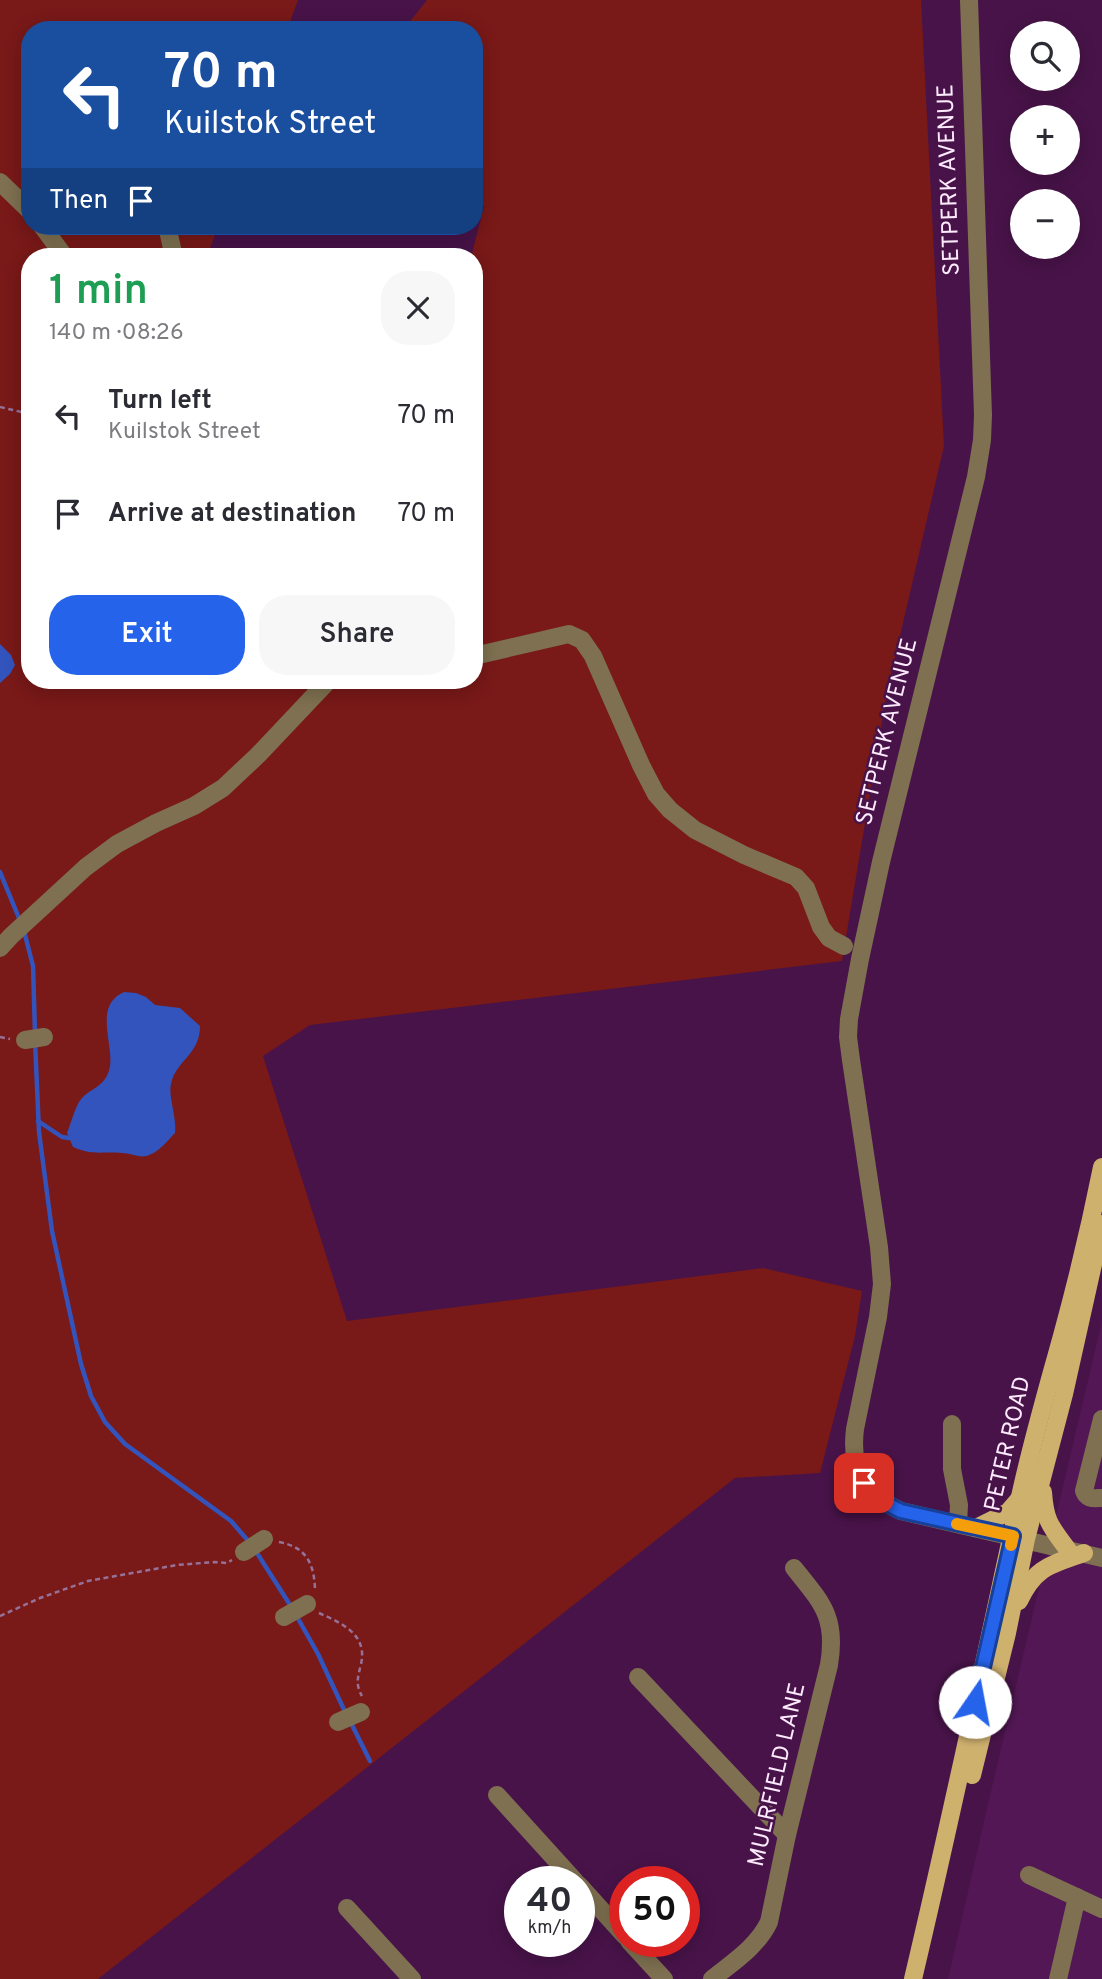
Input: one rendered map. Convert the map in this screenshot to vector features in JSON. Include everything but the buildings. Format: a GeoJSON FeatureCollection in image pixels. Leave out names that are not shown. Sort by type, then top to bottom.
{"type":"FeatureCollection","features":[{"type":"Feature","properties":{"kind":"main road","name":"PETER ROAD"},"geometry":{"type":"LineString","coordinates":[[922,1979],[1009,1623],[1019,1538],[1020,1498],[1042,1404],[1073,1293],[1102,1167]]}},
{"type":"Feature","properties":{"kind":"main road","name":"PETER ROAD"},"geometry":{"type":"LineString","coordinates":[[912,1979],[953,1809],[980,1676],[1019,1538],[1042,1481],[1102,1224]]}},
{"type":"Feature","properties":{"kind":"main road"},"geometry":{"type":"LineString","coordinates":[[1009,1623],[1027,1585],[1038,1572],[1076,1551],[1048,1522],[1044,1510],[1042,1481]]}},
{"type":"Feature","properties":{"kind":"main road"},"geometry":{"type":"LineString","coordinates":[[976,1528],[1008,1511],[1020,1498]]}},
{"type":"Feature","properties":{"kind":"street","name":"SETPERK AVENUE"},"geometry":{"type":"LineString","coordinates":[[958,1524],[901,1511],[885,1504],[872,1493],[858,1471],[852,1447],[882,1284],[848,1037],[860,959],[881,862],[976,477],[982,440],[969,0]]}},
{"type":"Feature","properties":{"kind":"street"},"geometry":{"type":"LineString","coordinates":[[0,182],[21,202]]}},
{"type":"Feature","properties":{"kind":"street"},"geometry":{"type":"LineString","coordinates":[[483,654],[569,634],[582,640],[606,682],[656,794],[670,810],[695,830],[796,877],[806,888],[821,927],[829,938],[844,946]]}},
{"type":"Feature","properties":{"kind":"street"},"geometry":{"type":"LineString","coordinates":[[0,948],[86,867],[117,844],[194,806],[223,788],[320,689]]}},
{"type":"Feature","properties":{"kind":"street"},"geometry":{"type":"LineString","coordinates":[[25,1040],[44,1037]]}},
{"type":"Feature","properties":{"kind":"street"},"geometry":{"type":"LineString","coordinates":[[1102,1419],[1084,1491],[1090,1498],[1102,1498]]}},
{"type":"Feature","properties":{"kind":"street"},"geometry":{"type":"LineString","coordinates":[[952,1424],[952,1469],[960,1505],[958,1524],[1076,1551],[1102,1560],[1102,1569]]}},
{"type":"Feature","properties":{"kind":"street"},"geometry":{"type":"LineString","coordinates":[[244,1552],[263,1540]]}},
{"type":"Feature","properties":{"kind":"street","name":"MULRFIELD LANE"},"geometry":{"type":"LineString","coordinates":[[712,1979],[752,1947],[763,1935],[769,1922],[832,1648],[825,1608],[794,1568]]}},
{"type":"Feature","properties":{"kind":"street"},"geometry":{"type":"LineString","coordinates":[[284,1617],[305,1605]]}},
{"type":"Feature","properties":{"kind":"street"},"geometry":{"type":"LineString","coordinates":[[638,1677],[787,1835]]}},
{"type":"Feature","properties":{"kind":"street"},"geometry":{"type":"LineString","coordinates":[[338,1722],[359,1713]]}},
{"type":"Feature","properties":{"kind":"street"},"geometry":{"type":"LineString","coordinates":[[497,1795],[561,1866]]}},
{"type":"Feature","properties":{"kind":"street"},"geometry":{"type":"LineString","coordinates":[[1029,1874],[1102,1909]]}},
{"type":"Feature","properties":{"kind":"street"},"geometry":{"type":"LineString","coordinates":[[1058,1979],[1077,1897]]}},
{"type":"Feature","properties":{"kind":"street"},"geometry":{"type":"LineString","coordinates":[[595,1903],[609,1918]]}},
{"type":"Feature","properties":{"kind":"street"},"geometry":{"type":"LineString","coordinates":[[347,1908],[412,1979]]}},
{"type":"Feature","properties":{"kind":"street"},"geometry":{"type":"LineString","coordinates":[[644,1957],[664,1979]]}},
{"type":"Feature","properties":{"kind":"path"},"geometry":{"type":"LineString","coordinates":[[0,407],[21,412]]}},
{"type":"Feature","properties":{"kind":"path"},"geometry":{"type":"LineString","coordinates":[[263,1540],[290,1544],[302,1552],[313,1569],[316,1588],[312,1599],[305,1605],[339,1622],[360,1639],[362,1653],[357,1688],[364,1700],[364,1708],[359,1713]]}},
{"type":"Feature","properties":{"kind":"path"},"geometry":{"type":"LineString","coordinates":[[0,1616],[88,1581],[177,1565],[227,1563]]}},
{"type":"Feature","properties":{"kind":"shaded area"},"geometry":{"type":"Polygon","coordinates":[[[0,0],[298,0],[290,21],[21,21],[21,235],[215,235],[210,248],[21,248],[21,689],[483,689],[483,248],[473,248],[477,235],[483,235],[483,21],[410,21],[427,0],[921,0],[944,446],[887,692],[842,961],[310,1025],[263,1056],[347,1321],[763,1268],[862,1291],[855,1336],[820,1473],[735,1478],[98,1979],[0,1979],[0,0]]]}},
{"type":"Feature","properties":{"kind":"shaded area"},"geometry":{"type":"Polygon","coordinates":[[[1102,1321],[1102,1979],[948,1979],[988,1804],[1102,1321]]]}},
{"type":"Feature","properties":{"kind":"water"},"geometry":{"type":"Polygon","coordinates":[[[0,644],[11,655],[15,665],[0,683],[0,644]]]}},
{"type":"Feature","properties":{"kind":"water"},"geometry":{"type":"Polygon","coordinates":[[[124,992],[146,997],[155,1005],[180,1008],[200,1026],[196,1044],[171,1084],[175,1133],[160,1149],[146,1156],[81,1150],[73,1147],[67,1133],[79,1102],[105,1079],[108,1073],[110,1058],[107,1012],[110,1004],[124,992]]]}},
{"type":"Feature","properties":{"kind":"waterway"},"geometry":{"type":"LineString","coordinates":[[0,872],[21,923]]}},
{"type":"Feature","properties":{"kind":"waterway"},"geometry":{"type":"LineString","coordinates":[[24,931],[33,966],[35,1033]]}},
{"type":"Feature","properties":{"kind":"waterway"},"geometry":{"type":"LineString","coordinates":[[35,1041],[39,1132],[52,1231],[81,1364],[91,1396],[105,1422],[125,1444],[231,1521],[250,1543]]}},
{"type":"Feature","properties":{"kind":"waterway"},"geometry":{"type":"LineString","coordinates":[[38,1121],[62,1137],[69,1138]]}},
{"type":"Feature","properties":{"kind":"waterway"},"geometry":{"type":"LineString","coordinates":[[255,1550],[292,1608]]}},
{"type":"Feature","properties":{"kind":"waterway"},"geometry":{"type":"LineString","coordinates":[[296,1615],[346,1714]]}},
{"type":"Feature","properties":{"kind":"waterway"},"geometry":{"type":"LineString","coordinates":[[350,1721],[370,1761]]}},
{"type":"Feature","properties":{"kind":"slow traffic"},"geometry":{"type":"LineString","coordinates":[[957,1524],[1013,1536],[1011,1545]]}},
{"type":"Feature","properties":{"kind":"route"},"geometry":{"type":"LineString","coordinates":[[864,1483],[885,1504],[901,1511],[1013,1536],[975,1702]]}}]}
